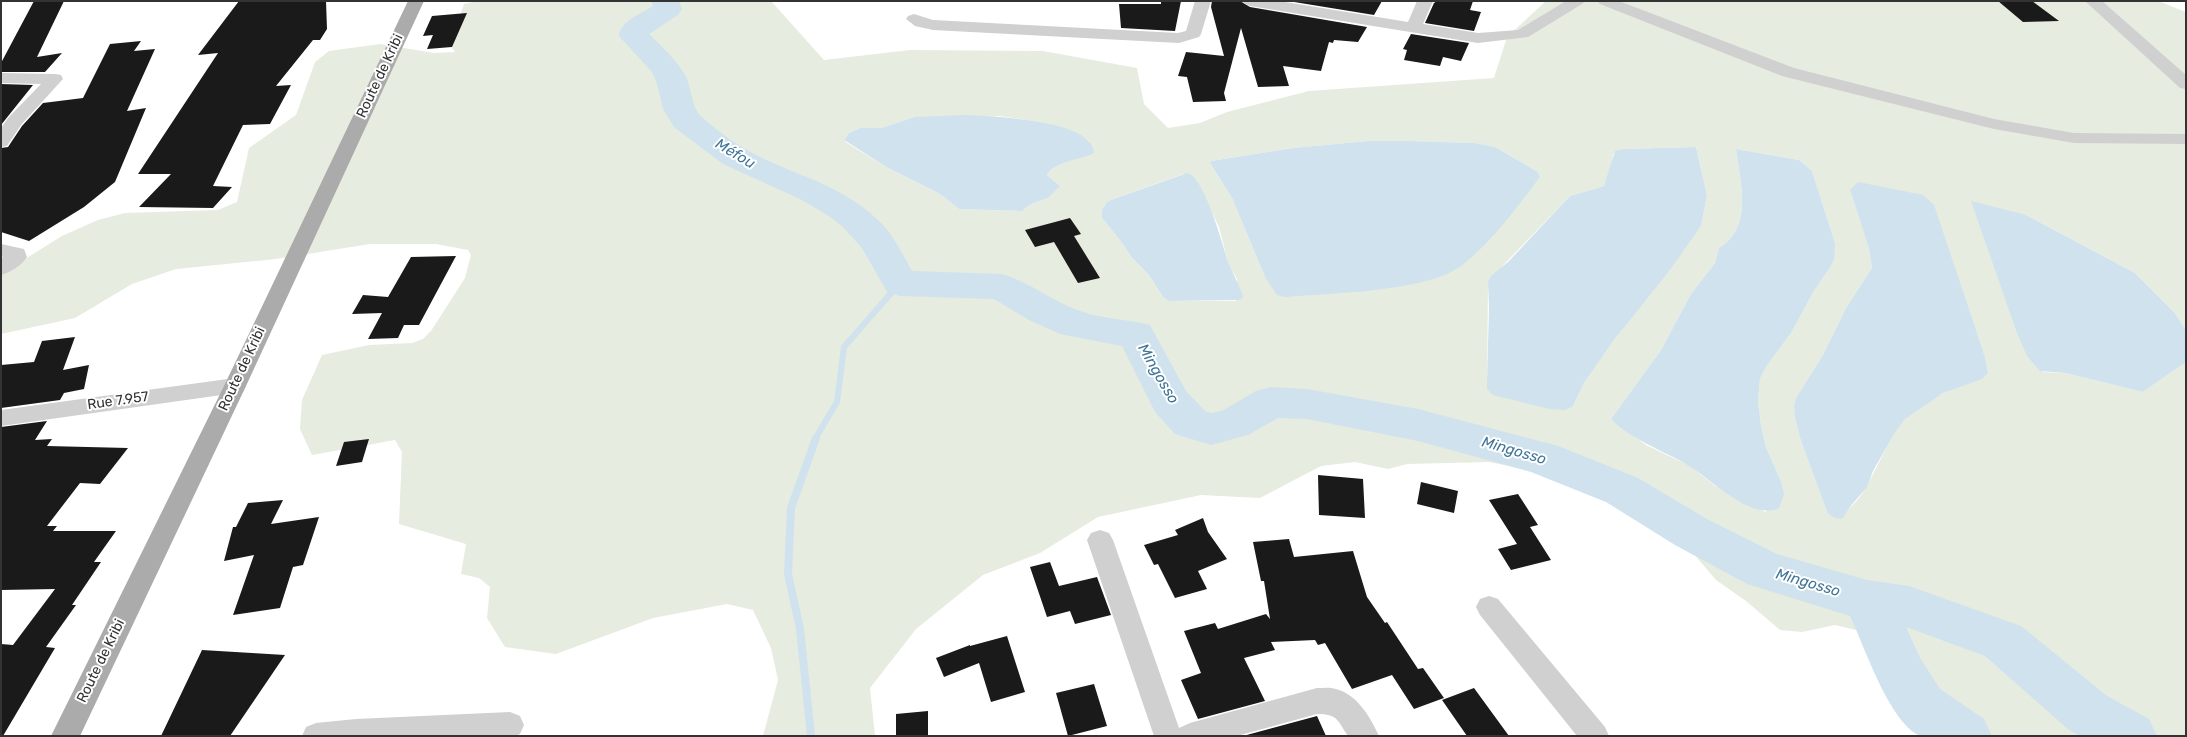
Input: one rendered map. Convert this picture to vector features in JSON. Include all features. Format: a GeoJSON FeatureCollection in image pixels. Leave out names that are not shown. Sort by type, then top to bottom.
{"type":"FeatureCollection","features":[{"type":"Feature","properties":{"kind":"main road","name":"Route de Kribi"},"geometry":{"type":"LineString","coordinates":[[65,736],[235,386],[416,1]]}},
{"type":"Feature","properties":{"kind":"street"},"geometry":{"type":"LineString","coordinates":[[914,19],[921,23],[934,25],[1179,38],[1194,34],[1203,1]]}},
{"type":"Feature","properties":{"kind":"street"},"geometry":{"type":"LineString","coordinates":[[1250,1],[1319,14],[1414,27],[1478,38],[1522,34],[1577,1]]}},
{"type":"Feature","properties":{"kind":"street"},"geometry":{"type":"LineString","coordinates":[[1414,27],[1425,1]]}},
{"type":"Feature","properties":{"kind":"street"},"geometry":{"type":"LineString","coordinates":[[1605,1],[1788,72],[1994,124],[2074,138],[2186,139]]}},
{"type":"Feature","properties":{"kind":"street"},"geometry":{"type":"LineString","coordinates":[[2093,1],[2186,84]]}},
{"type":"Feature","properties":{"kind":"street"},"geometry":{"type":"LineString","coordinates":[[1,78],[54,79],[14,122],[1,142]]}},
{"type":"Feature","properties":{"kind":"street"},"geometry":{"type":"LineString","coordinates":[[1,250],[17,254],[17,257],[1,268]]}},
{"type":"Feature","properties":{"kind":"street","name":"Rue 7.957"},"geometry":{"type":"LineString","coordinates":[[1,418],[235,386]]}},
{"type":"Feature","properties":{"kind":"street"},"geometry":{"type":"LineString","coordinates":[[1100,540],[1168,736]]}},
{"type":"Feature","properties":{"kind":"street"},"geometry":{"type":"LineString","coordinates":[[1489,607],[1595,736]]}},
{"type":"Feature","properties":{"kind":"street"},"geometry":{"type":"LineString","coordinates":[[1190,736],[1317,701],[1335,701],[1346,709],[1365,736]]}},
{"type":"Feature","properties":{"kind":"street"},"geometry":{"type":"LineString","coordinates":[[316,736],[510,725]]}},
{"type":"Feature","properties":{"kind":"shaded area"},"geometry":{"type":"Polygon","coordinates":[[[479,1],[771,1],[824,60],[910,50],[1043,51],[1137,68],[1144,104],[1168,128],[1200,123],[1227,112],[1309,91],[1494,78],[1507,37],[1546,1],[2158,1],[2186,12],[2186,330],[2174,312],[2135,273],[2026,215],[2043,372],[2065,373],[2143,392],[2186,362],[2186,736],[1949,736],[1925,723],[1902,696],[1889,676],[1879,645],[1868,633],[1835,625],[1802,632],[1780,630],[1746,601],[1716,580],[1670,526],[1574,479],[1489,462],[1407,464],[1388,469],[1355,462],[1321,466],[1260,498],[1201,495],[1098,517],[1040,553],[983,575],[916,629],[870,688],[875,736],[763,736],[778,680],[771,648],[753,610],[727,604],[653,618],[556,654],[505,647],[487,618],[490,587],[479,578],[461,574],[466,544],[399,524],[402,452],[395,440],[312,455],[300,429],[302,400],[322,355],[369,345],[412,343],[423,339],[431,331],[465,278],[471,255],[468,250],[436,244],[370,244],[276,259],[176,269],[132,284],[75,318],[1,334],[1,274],[62,236],[98,220],[125,213],[218,210],[237,202],[249,148],[296,115],[315,62],[329,51],[380,44],[434,53],[455,52],[450,45],[464,4],[479,1]],[[998,116],[914,117],[882,128],[860,128],[849,133],[844,140],[888,168],[940,194],[959,209],[1022,211],[1031,204],[1048,198],[1059,185],[1047,175],[1050,171],[1065,162],[1087,156],[1089,141],[1067,130],[1045,123],[998,116]],[[1368,141],[1293,148],[1211,161],[1210,163],[1232,198],[1265,277],[1460,266],[1483,245],[1540,177],[1538,172],[1495,147],[1475,143],[1368,141]],[[1696,147],[1624,149],[1613,154],[1612,164],[1604,186],[1570,196],[1488,281],[1487,389],[1573,406],[1584,383],[1614,340],[1701,226],[1707,195],[1696,147]],[[1736,149],[1742,189],[1741,216],[1737,228],[1730,239],[1719,248],[1715,263],[1691,294],[1661,350],[1611,419],[1646,445],[1690,466],[1714,485],[1738,500],[1766,512],[1780,479],[1766,447],[1761,425],[1758,401],[1760,379],[1766,367],[1791,333],[1814,291],[1831,266],[1835,243],[1812,171],[1799,160],[1736,149]],[[1183,174],[1108,201],[1102,218],[1132,258],[1149,275],[1163,297],[1169,301],[1236,301],[1237,279],[1229,266],[1219,227],[1197,182],[1183,174]],[[1850,190],[1869,249],[1872,268],[1846,308],[1823,355],[1797,396],[1795,418],[1800,438],[1827,512],[1848,508],[1855,503],[1869,481],[1898,428],[1914,411],[1934,398],[1988,373],[1985,357],[1967,305],[1850,190]]]}},
{"type":"Feature","properties":{"kind":"water"},"geometry":{"type":"Polygon","coordinates":[[[964,115],[1016,118],[1059,126],[1077,133],[1089,142],[1094,153],[1062,164],[1051,170],[1047,175],[1060,186],[1048,198],[1031,204],[1022,211],[959,209],[940,194],[888,168],[844,140],[849,133],[860,128],[882,128],[914,117],[964,115]]]}},
{"type":"Feature","properties":{"kind":"water"},"geometry":{"type":"Polygon","coordinates":[[[1368,141],[1475,143],[1495,147],[1538,172],[1540,177],[1494,235],[1461,266],[1445,275],[1425,281],[1377,290],[1285,297],[1277,295],[1265,277],[1232,198],[1210,163],[1211,161],[1293,148],[1368,141]]]}},
{"type":"Feature","properties":{"kind":"water"},"geometry":{"type":"Polygon","coordinates":[[[1696,147],[1707,195],[1701,226],[1669,271],[1614,340],[1584,383],[1573,406],[1565,410],[1550,409],[1493,395],[1487,389],[1489,308],[1488,281],[1491,276],[1509,261],[1570,196],[1604,186],[1615,151],[1624,149],[1696,147]]]}},
{"type":"Feature","properties":{"kind":"water"},"geometry":{"type":"Polygon","coordinates":[[[1736,149],[1799,160],[1812,171],[1835,243],[1834,259],[1831,266],[1814,291],[1791,333],[1766,367],[1760,379],[1758,401],[1761,425],[1766,447],[1780,479],[1784,494],[1779,508],[1768,511],[1756,509],[1732,497],[1689,466],[1638,439],[1611,419],[1661,350],[1691,294],[1715,263],[1719,248],[1730,239],[1737,228],[1741,216],[1742,189],[1736,149]]]}},
{"type":"Feature","properties":{"kind":"water"},"geometry":{"type":"Polygon","coordinates":[[[1187,173],[1194,177],[1207,199],[1229,264],[1242,293],[1243,297],[1240,300],[1169,301],[1163,297],[1149,275],[1132,258],[1102,218],[1102,210],[1108,201],[1187,173]]]}},
{"type":"Feature","properties":{"kind":"water"},"geometry":{"type":"Polygon","coordinates":[[[1858,182],[1923,195],[1934,205],[1985,357],[1988,373],[1982,379],[1943,393],[1905,419],[1894,434],[1873,471],[1867,487],[1849,508],[1843,518],[1836,518],[1827,512],[1800,438],[1795,418],[1794,406],[1797,396],[1823,355],[1846,308],[1872,268],[1869,249],[1850,190],[1858,182]]]}},
{"type":"Feature","properties":{"kind":"water"},"geometry":{"type":"Polygon","coordinates":[[[1971,201],[2026,215],[2135,273],[2174,312],[2186,330],[2186,362],[2143,392],[2065,373],[2040,371],[2027,356],[2017,333],[1971,201]]]}},
{"type":"Feature","properties":{"kind":"building"},"geometry":{"type":"Polygon","coordinates":[[[34,1],[64,1],[37,57],[62,53],[45,72],[1,72],[1,63],[34,1]]]}},
{"type":"Feature","properties":{"kind":"building"},"geometry":{"type":"Polygon","coordinates":[[[239,1],[326,1],[327,29],[320,40],[313,40],[276,86],[291,85],[270,124],[243,125],[213,186],[232,187],[213,208],[139,207],[171,174],[138,174],[218,53],[198,55],[239,1]]]}},
{"type":"Feature","properties":{"kind":"building"},"geometry":{"type":"Polygon","coordinates":[[[1161,1],[1181,1],[1175,31],[1121,28],[1119,4],[1161,4],[1161,1]]]}},
{"type":"Feature","properties":{"kind":"building"},"geometry":{"type":"Polygon","coordinates":[[[1212,1],[1240,1],[1250,7],[1367,27],[1358,42],[1334,40],[1333,43],[1329,42],[1321,71],[1283,66],[1289,86],[1258,87],[1241,28],[1224,93],[1226,101],[1193,102],[1187,77],[1178,76],[1186,52],[1224,56],[1211,7],[1212,1]]]}},
{"type":"Feature","properties":{"kind":"building"},"geometry":{"type":"Polygon","coordinates":[[[1288,1],[1382,1],[1374,15],[1288,1]]]}},
{"type":"Feature","properties":{"kind":"building"},"geometry":{"type":"Polygon","coordinates":[[[1437,1],[1473,1],[1470,10],[1481,12],[1474,31],[1425,23],[1434,3],[1437,1]]]}},
{"type":"Feature","properties":{"kind":"building"},"geometry":{"type":"Polygon","coordinates":[[[1998,1],[2032,1],[2059,21],[2023,22],[1998,1]]]}},
{"type":"Feature","properties":{"kind":"building"},"geometry":{"type":"Polygon","coordinates":[[[467,13],[452,47],[427,49],[433,35],[423,36],[432,16],[467,13]]]}},
{"type":"Feature","properties":{"kind":"building"},"geometry":{"type":"Polygon","coordinates":[[[1411,34],[1469,43],[1461,61],[1443,57],[1440,66],[1404,60],[1407,50],[1403,49],[1411,34]]]}},
{"type":"Feature","properties":{"kind":"building"},"geometry":{"type":"Polygon","coordinates":[[[141,41],[134,51],[155,49],[127,111],[146,108],[115,182],[84,207],[29,241],[1,232],[1,148],[8,147],[22,126],[43,103],[83,98],[110,44],[141,41]]]}},
{"type":"Feature","properties":{"kind":"building"},"geometry":{"type":"Polygon","coordinates":[[[1,84],[33,85],[1,125],[1,84]]]}},
{"type":"Feature","properties":{"kind":"building"},"geometry":{"type":"Polygon","coordinates":[[[1070,218],[1081,234],[1074,236],[1100,278],[1078,283],[1054,242],[1035,247],[1025,230],[1070,218]]]}},
{"type":"Feature","properties":{"kind":"building"},"geometry":{"type":"Polygon","coordinates":[[[456,256],[419,325],[404,325],[398,338],[368,339],[382,313],[352,314],[363,295],[388,297],[411,257],[456,256]]]}},
{"type":"Feature","properties":{"kind":"building"},"geometry":{"type":"Polygon","coordinates":[[[75,337],[63,370],[89,365],[84,389],[64,393],[60,400],[1,408],[1,365],[34,362],[42,341],[75,337]]]}},
{"type":"Feature","properties":{"kind":"building"},"geometry":{"type":"Polygon","coordinates":[[[47,421],[35,440],[52,439],[47,446],[128,448],[100,484],[80,483],[47,526],[57,526],[53,531],[116,531],[94,562],[101,562],[72,605],[76,605],[46,647],[55,648],[3,736],[1,736],[1,644],[13,645],[55,589],[1,590],[1,427],[47,421]]]}},
{"type":"Feature","properties":{"kind":"building"},"geometry":{"type":"Polygon","coordinates":[[[369,439],[362,462],[336,466],[344,442],[369,439]]]}},
{"type":"Feature","properties":{"kind":"building"},"geometry":{"type":"Polygon","coordinates":[[[1318,475],[1363,479],[1365,518],[1319,515],[1318,475]]]}},
{"type":"Feature","properties":{"kind":"building"},"geometry":{"type":"Polygon","coordinates":[[[1421,482],[1458,491],[1454,513],[1417,504],[1421,482]]]}},
{"type":"Feature","properties":{"kind":"building"},"geometry":{"type":"Polygon","coordinates":[[[1518,494],[1538,525],[1530,527],[1551,560],[1511,570],[1498,549],[1517,544],[1489,500],[1518,494]]]}},
{"type":"Feature","properties":{"kind":"building"},"geometry":{"type":"Polygon","coordinates":[[[283,500],[271,524],[319,517],[303,565],[293,567],[280,608],[233,615],[254,555],[224,561],[233,527],[236,527],[248,503],[283,500]]]}},
{"type":"Feature","properties":{"kind":"building"},"geometry":{"type":"Polygon","coordinates":[[[1203,518],[1208,532],[1227,559],[1198,571],[1207,589],[1175,598],[1158,564],[1154,565],[1144,545],[1178,535],[1175,530],[1203,518]]]}},
{"type":"Feature","properties":{"kind":"building"},"geometry":{"type":"Polygon","coordinates":[[[1289,539],[1294,557],[1353,551],[1367,597],[1385,623],[1387,622],[1418,669],[1423,668],[1444,698],[1414,709],[1392,675],[1352,689],[1325,643],[1318,645],[1315,640],[1271,642],[1275,650],[1244,658],[1265,701],[1198,719],[1181,680],[1201,673],[1184,631],[1215,623],[1218,629],[1266,614],[1270,619],[1264,581],[1261,581],[1253,542],[1289,539]]]}},
{"type":"Feature","properties":{"kind":"building"},"geometry":{"type":"Polygon","coordinates":[[[1050,562],[1059,586],[1097,577],[1111,615],[1075,624],[1070,611],[1047,617],[1030,567],[1050,562]]]}},
{"type":"Feature","properties":{"kind":"building"},"geometry":{"type":"Polygon","coordinates":[[[1007,636],[1025,692],[991,702],[979,663],[944,677],[936,658],[970,645],[1007,636]]]}},
{"type":"Feature","properties":{"kind":"building"},"geometry":{"type":"Polygon","coordinates":[[[202,650],[285,655],[230,736],[161,736],[202,650]]]}},
{"type":"Feature","properties":{"kind":"building"},"geometry":{"type":"Polygon","coordinates":[[[1094,684],[1107,726],[1068,736],[1056,693],[1094,684]]]}},
{"type":"Feature","properties":{"kind":"building"},"geometry":{"type":"Polygon","coordinates":[[[1474,688],[1509,736],[1467,736],[1442,700],[1474,688]]]}},
{"type":"Feature","properties":{"kind":"building"},"geometry":{"type":"Polygon","coordinates":[[[928,711],[928,736],[896,736],[896,714],[928,711]]]}},
{"type":"Feature","properties":{"kind":"building"},"geometry":{"type":"Polygon","coordinates":[[[1317,716],[1326,736],[1243,736],[1317,716]]]}},
{"type":"Feature","properties":{"kind":"waterway","name":"Mingosso"},"geometry":{"type":"LineString","coordinates":[[665,1],[668,9],[634,31],[634,36],[667,71],[673,84],[679,109],[686,120],[705,137],[735,157],[812,192],[842,209],[868,231],[877,243],[900,283],[1002,287],[1043,311],[1074,324],[1136,335],[1170,401],[1190,423],[1211,429],[1233,424],[1271,402],[1307,404],[1418,425],[1542,458],[1622,490],[1691,532],[1764,570],[1867,601]]}},
{"type":"Feature","properties":{"kind":"waterway"},"geometry":{"type":"LineString","coordinates":[[815,439],[837,402],[844,347],[900,283]]}},
{"type":"Feature","properties":{"kind":"waterway"},"geometry":{"type":"LineString","coordinates":[[811,736],[800,629],[788,574],[791,508],[816,438]]}},
{"type":"Feature","properties":{"kind":"waterway","name":"Mingosso"},"geometry":{"type":"LineString","coordinates":[[1867,601],[1909,607],[2003,641],[2088,713],[2130,736]]}},
{"type":"Feature","properties":{"kind":"waterway"},"geometry":{"type":"LineString","coordinates":[[1867,601],[1883,632],[1901,673],[1921,706],[1965,736]]}},
{"type":"Feature","properties":{"kind":"water label","name":"Méfou"},"geometry":{"type":"Point","coordinates":[735,154]}}]}
